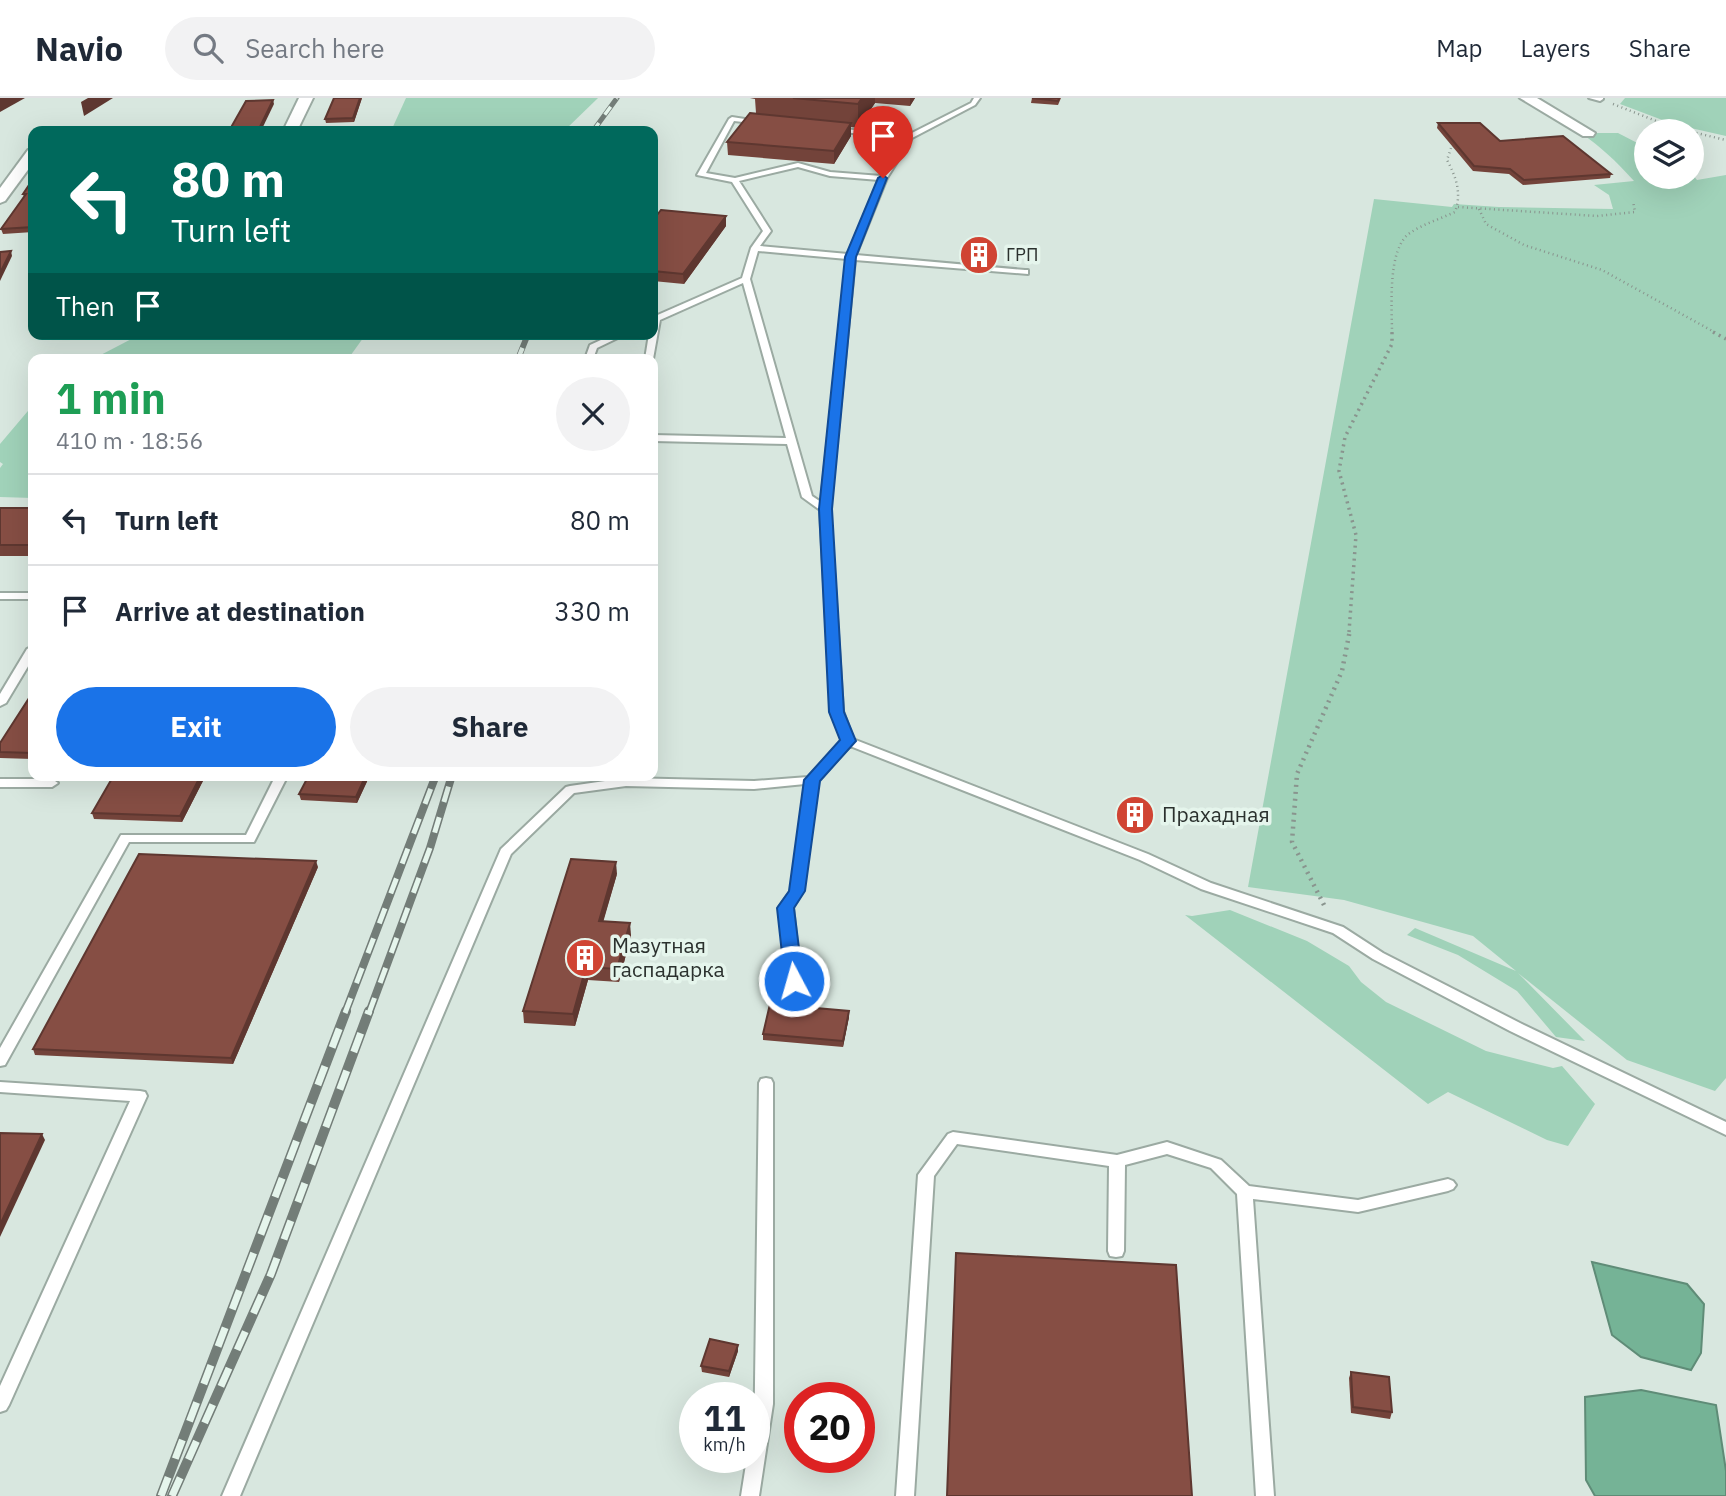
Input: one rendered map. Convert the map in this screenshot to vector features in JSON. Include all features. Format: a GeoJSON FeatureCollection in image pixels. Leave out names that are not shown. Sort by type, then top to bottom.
{"type":"FeatureCollection","features":[{"type":"Feature","properties":{"kind":"street"},"geometry":{"type":"LineString","coordinates":[[292,126],[306,98]]}},
{"type":"Feature","properties":{"kind":"street"},"geometry":{"type":"LineString","coordinates":[[1527,98],[1588,133]]}},
{"type":"Feature","properties":{"kind":"street"},"geometry":{"type":"LineString","coordinates":[[0,198],[28,160]]}},
{"type":"Feature","properties":{"kind":"lane"},"geometry":{"type":"LineString","coordinates":[[977,98],[973,104],[909,137],[883,178],[850,257],[825,509],[837,712],[848,741],[1144,857],[1206,886],[1338,930],[1378,956],[1515,1027],[1726,1129]]}},
{"type":"Feature","properties":{"kind":"lane"},"geometry":{"type":"LineString","coordinates":[[1592,98],[1600,99]]}},
{"type":"Feature","properties":{"kind":"lane"},"geometry":{"type":"LineString","coordinates":[[773,123],[733,119],[701,174],[735,180],[797,165],[830,174],[883,178]]}},
{"type":"Feature","properties":{"kind":"lane"},"geometry":{"type":"LineString","coordinates":[[827,129],[909,137]]}},
{"type":"Feature","properties":{"kind":"lane"},"geometry":{"type":"LineString","coordinates":[[735,180],[767,231],[755,248],[746,279],[807,496],[825,509]]}},
{"type":"Feature","properties":{"kind":"lane"},"geometry":{"type":"LineString","coordinates":[[755,248],[1026,272]]}},
{"type":"Feature","properties":{"kind":"lane"},"geometry":{"type":"LineString","coordinates":[[658,318],[746,279]]}},
{"type":"Feature","properties":{"kind":"lane"},"geometry":{"type":"LineString","coordinates":[[591,354],[593,347],[609,340]]}},
{"type":"Feature","properties":{"kind":"lane"},"geometry":{"type":"LineString","coordinates":[[658,438],[792,441]]}},
{"type":"Feature","properties":{"kind":"lane"},"geometry":{"type":"LineString","coordinates":[[0,596],[28,596]]}},
{"type":"Feature","properties":{"kind":"lane"},"geometry":{"type":"LineString","coordinates":[[0,703],[28,657]]}},
{"type":"Feature","properties":{"kind":"lane"},"geometry":{"type":"LineString","coordinates":[[794,981],[786,908],[797,891],[812,780],[848,741]]}},
{"type":"Feature","properties":{"kind":"lane"},"geometry":{"type":"LineString","coordinates":[[232,1496],[505,852],[570,790],[626,782],[754,785],[812,780]]}},
{"type":"Feature","properties":{"kind":"lane"},"geometry":{"type":"LineString","coordinates":[[0,1061],[125,838],[250,839],[279,781]]}},
{"type":"Feature","properties":{"kind":"lane"},"geometry":{"type":"LineString","coordinates":[[0,783],[52,783]]}},
{"type":"Feature","properties":{"kind":"lane"},"geometry":{"type":"LineString","coordinates":[[750,1496],[764,1404],[766,1083]]}},
{"type":"Feature","properties":{"kind":"lane"},"geometry":{"type":"LineString","coordinates":[[0,1087],[140,1096],[0,1405]]}},
{"type":"Feature","properties":{"kind":"lane"},"geometry":{"type":"LineString","coordinates":[[905,1496],[926,1175],[953,1138],[1117,1161],[1167,1148],[1216,1164],[1245,1192],[1358,1206],[1448,1185]]}},
{"type":"Feature","properties":{"kind":"lane"},"geometry":{"type":"LineString","coordinates":[[1116,1251],[1117,1161]]}},
{"type":"Feature","properties":{"kind":"lane"},"geometry":{"type":"LineString","coordinates":[[1245,1192],[1265,1496]]}},
{"type":"Feature","properties":{"kind":"path"},"geometry":{"type":"LineString","coordinates":[[1600,99],[1651,119]]}},
{"type":"Feature","properties":{"kind":"path"},"geometry":{"type":"LineString","coordinates":[[1704,134],[1726,140]]}},
{"type":"Feature","properties":{"kind":"path"},"geometry":{"type":"LineString","coordinates":[[1338,930],[1292,842],[1297,774],[1342,671],[1352,619],[1356,535],[1339,471],[1345,438],[1391,344],[1397,247],[1408,234],[1455,212],[1458,207],[1456,176],[1447,160],[1452,145],[1463,144]]}},
{"type":"Feature","properties":{"kind":"path"},"geometry":{"type":"LineString","coordinates":[[1458,207],[1622,216],[1635,212],[1633,201]]}},
{"type":"Feature","properties":{"kind":"path"},"geometry":{"type":"LineString","coordinates":[[1479,209],[1486,225],[1524,245],[1602,270],[1726,339]]}},
{"type":"Feature","properties":{"kind":"shaded area"},"geometry":{"type":"Polygon","coordinates":[[[406,98],[598,98],[569,126],[393,126],[406,98]]]}},
{"type":"Feature","properties":{"kind":"shaded area"},"geometry":{"type":"Polygon","coordinates":[[[1517,98],[1540,98],[1596,133],[1618,133],[1634,141],[1634,181],[1593,142],[1517,98]]]}},
{"type":"Feature","properties":{"kind":"shaded area"},"geometry":{"type":"Polygon","coordinates":[[[1625,98],[1726,98],[1726,136],[1704,131],[1704,119],[1660,119],[1620,104],[1625,98]]]}},
{"type":"Feature","properties":{"kind":"shaded area"},"geometry":{"type":"Polygon","coordinates":[[[1726,175],[1726,1078],[1715,1091],[1627,1060],[1518,973],[1585,1041],[1556,1037],[1517,991],[1458,955],[1407,935],[1415,928],[1516,971],[1473,936],[1344,900],[1248,887],[1374,199],[1452,207],[1454,204],[1613,209],[1609,195],[1594,185],[1634,181],[1634,189],[1704,189],[1704,179],[1726,175]]]}},
{"type":"Feature","properties":{"kind":"shaded area"},"geometry":{"type":"Polygon","coordinates":[[[129,340],[362,340],[352,354],[103,354],[129,340]]]}},
{"type":"Feature","properties":{"kind":"shaded area"},"geometry":{"type":"Polygon","coordinates":[[[28,411],[28,498],[0,497],[0,468],[3,464],[0,462],[0,444],[28,411]]]}},
{"type":"Feature","properties":{"kind":"shaded area"},"geometry":{"type":"Polygon","coordinates":[[[1230,910],[1307,941],[1349,966],[1361,982],[1386,1002],[1486,1051],[1553,1068],[1562,1066],[1595,1104],[1568,1146],[1547,1140],[1448,1092],[1428,1104],[1185,915],[1230,910]]]}},
{"type":"Feature","properties":{"kind":"shaded area"},"geometry":{"type":"Polygon","coordinates":[[[1592,1262],[1687,1284],[1704,1304],[1701,1353],[1691,1370],[1641,1357],[1612,1335],[1592,1262]]]}},
{"type":"Feature","properties":{"kind":"shaded area"},"geometry":{"type":"Polygon","coordinates":[[[1641,1390],[1716,1405],[1726,1471],[1726,1496],[1595,1496],[1586,1480],[1585,1397],[1641,1390]]]}},
{"type":"Feature","properties":{"kind":"building"},"geometry":{"type":"Polygon","coordinates":[[[334,98],[360,98],[353,118],[325,119],[334,98]]]}},
{"type":"Feature","properties":{"kind":"building"},"geometry":{"type":"Polygon","coordinates":[[[793,98],[862,98],[858,104],[793,98]]]}},
{"type":"Feature","properties":{"kind":"building"},"geometry":{"type":"Polygon","coordinates":[[[1032,98],[1059,98],[1058,101],[1032,98]]]}},
{"type":"Feature","properties":{"kind":"building"},"geometry":{"type":"Polygon","coordinates":[[[273,100],[260,126],[232,126],[246,101],[273,100]]]}},
{"type":"Feature","properties":{"kind":"building"},"geometry":{"type":"Polygon","coordinates":[[[750,113],[851,123],[834,151],[727,142],[750,113]]]}},
{"type":"Feature","properties":{"kind":"building"},"geometry":{"type":"Polygon","coordinates":[[[1438,123],[1480,123],[1500,141],[1563,136],[1611,174],[1524,180],[1510,169],[1474,166],[1438,123]]]}},
{"type":"Feature","properties":{"kind":"building"},"geometry":{"type":"Polygon","coordinates":[[[28,186],[28,227],[1,229],[26,194],[23,194],[28,186]]]}},
{"type":"Feature","properties":{"kind":"building"},"geometry":{"type":"Polygon","coordinates":[[[661,210],[726,216],[683,274],[658,272],[658,214],[661,210]]]}},
{"type":"Feature","properties":{"kind":"building"},"geometry":{"type":"Polygon","coordinates":[[[11,251],[0,273],[0,252],[11,251]]]}},
{"type":"Feature","properties":{"kind":"building"},"geometry":{"type":"Polygon","coordinates":[[[0,508],[28,508],[28,545],[0,545],[0,508]]]}},
{"type":"Feature","properties":{"kind":"building"},"geometry":{"type":"Polygon","coordinates":[[[28,700],[28,753],[0,752],[0,743],[28,700]]]}},
{"type":"Feature","properties":{"kind":"building"},"geometry":{"type":"Polygon","coordinates":[[[111,781],[198,781],[180,816],[92,813],[111,781]]]}},
{"type":"Feature","properties":{"kind":"building"},"geometry":{"type":"Polygon","coordinates":[[[306,781],[363,781],[356,797],[299,794],[306,781]]]}},
{"type":"Feature","properties":{"kind":"building"},"geometry":{"type":"Polygon","coordinates":[[[139,854],[316,861],[231,1058],[33,1049],[139,854]]]}},
{"type":"Feature","properties":{"kind":"building","name":"Мазутная гаспадарка"},"geometry":{"type":"Polygon","coordinates":[[[571,859],[616,862],[599,921],[630,923],[617,969],[586,967],[573,1014],[523,1011],[571,859]]]}},
{"type":"Feature","properties":{"kind":"building"},"geometry":{"type":"Polygon","coordinates":[[[770,1004],[849,1011],[843,1041],[763,1034],[770,1004]]]}},
{"type":"Feature","properties":{"kind":"building"},"geometry":{"type":"Polygon","coordinates":[[[0,1133],[42,1134],[0,1225],[0,1133]]]}},
{"type":"Feature","properties":{"kind":"building"},"geometry":{"type":"Polygon","coordinates":[[[956,1253],[1176,1265],[1192,1496],[947,1496],[956,1253]]]}},
{"type":"Feature","properties":{"kind":"building"},"geometry":{"type":"Polygon","coordinates":[[[710,1339],[738,1345],[729,1371],[701,1366],[710,1339]]]}},
{"type":"Feature","properties":{"kind":"building"},"geometry":{"type":"Polygon","coordinates":[[[1351,1372],[1389,1377],[1392,1412],[1353,1407],[1351,1372]]]}},
{"type":"Feature","properties":{"kind":"railway"},"geometry":{"type":"LineString","coordinates":[[597,126],[617,98]]}},
{"type":"Feature","properties":{"kind":"railway"},"geometry":{"type":"LineString","coordinates":[[520,354],[526,340]]}},
{"type":"Feature","properties":{"kind":"railway"},"geometry":{"type":"LineString","coordinates":[[345,1013],[434,781]]}},
{"type":"Feature","properties":{"kind":"railway"},"geometry":{"type":"LineString","coordinates":[[369,1013],[430,848],[450,781]]}},
{"type":"Feature","properties":{"kind":"railway"},"geometry":{"type":"LineString","coordinates":[[161,1496],[346,1011]]}},
{"type":"Feature","properties":{"kind":"railway"},"geometry":{"type":"LineString","coordinates":[[172,1496],[271,1274],[369,1011]]}},
{"type":"Feature","properties":{"kind":"place","name":"ГРП"},"geometry":{"type":"Point","coordinates":[979,255]}},
{"type":"Feature","properties":{"kind":"place","name":"Прахадная"},"geometry":{"type":"Point","coordinates":[1135,815]}},
{"type":"Feature","properties":{"kind":"place","name":"Мазутная гаспадарка"},"geometry":{"type":"Point","coordinates":[585,958]}},
{"type":"Feature","properties":{"kind":"route"},"geometry":{"type":"LineString","coordinates":[[794,981],[786,908],[797,891],[812,780],[848,741],[837,712],[825,509],[850,257],[883,178]]}}]}
